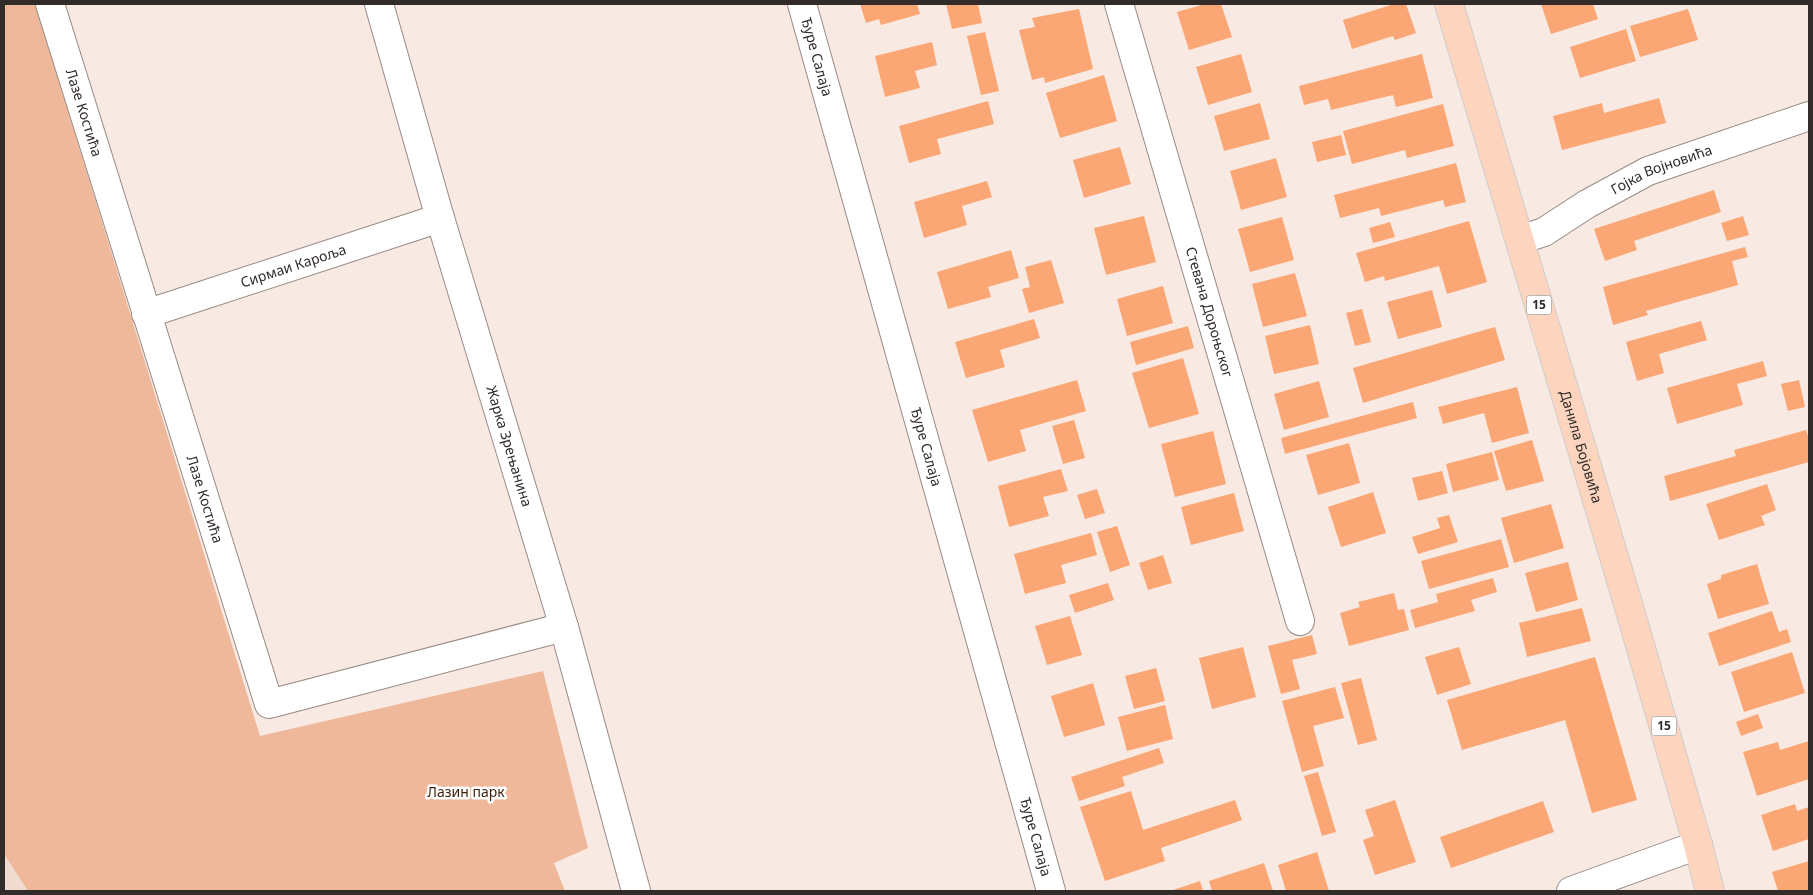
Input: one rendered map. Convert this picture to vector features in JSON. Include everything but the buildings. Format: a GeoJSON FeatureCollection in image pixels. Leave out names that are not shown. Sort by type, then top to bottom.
{"type":"FeatureCollection","features":[{"type":"Feature","properties":{"kind":"main road","name":"Данила Бојовића"},"geometry":{"type":"LineString","coordinates":[[1449,4],[1710,891]]}},
{"type":"Feature","properties":{"kind":"street","name":"Лазе Костића"},"geometry":{"type":"LineString","coordinates":[[50,4],[269,704],[564,627]]}},
{"type":"Feature","properties":{"kind":"street","name":"Жарка Зрењанина"},"geometry":{"type":"LineString","coordinates":[[379,4],[440,218],[564,627],[636,891]]}},
{"type":"Feature","properties":{"kind":"street","name":"Ђуре Салаја"},"geometry":{"type":"LineString","coordinates":[[802,4],[1051,891]]}},
{"type":"Feature","properties":{"kind":"street","name":"Стевана Дороњског"},"geometry":{"type":"LineString","coordinates":[[1119,4],[1300,621]]}},
{"type":"Feature","properties":{"kind":"street","name":"Гојка Војновића"},"geometry":{"type":"LineString","coordinates":[[1520,240],[1544,232],[1587,204],[1648,171],[1809,116]]}},
{"type":"Feature","properties":{"kind":"street","name":"Сирмаи Кароља"},"geometry":{"type":"LineString","coordinates":[[146,314],[440,218]]}},
{"type":"Feature","properties":{"kind":"street"},"geometry":{"type":"LineString","coordinates":[[1571,891],[1698,845]]}},
{"type":"Feature","properties":{"kind":"shaded area"},"geometry":{"type":"Polygon","coordinates":[[[4,854],[28,891],[4,891],[4,854]]]}},
{"type":"Feature","properties":{"kind":"green space","name":"Лазин парк"},"geometry":{"type":"Polygon","coordinates":[[[4,4],[35,4],[260,736],[543,671],[588,848],[554,863],[565,891],[28,891],[4,854],[4,4]]]}}]}
